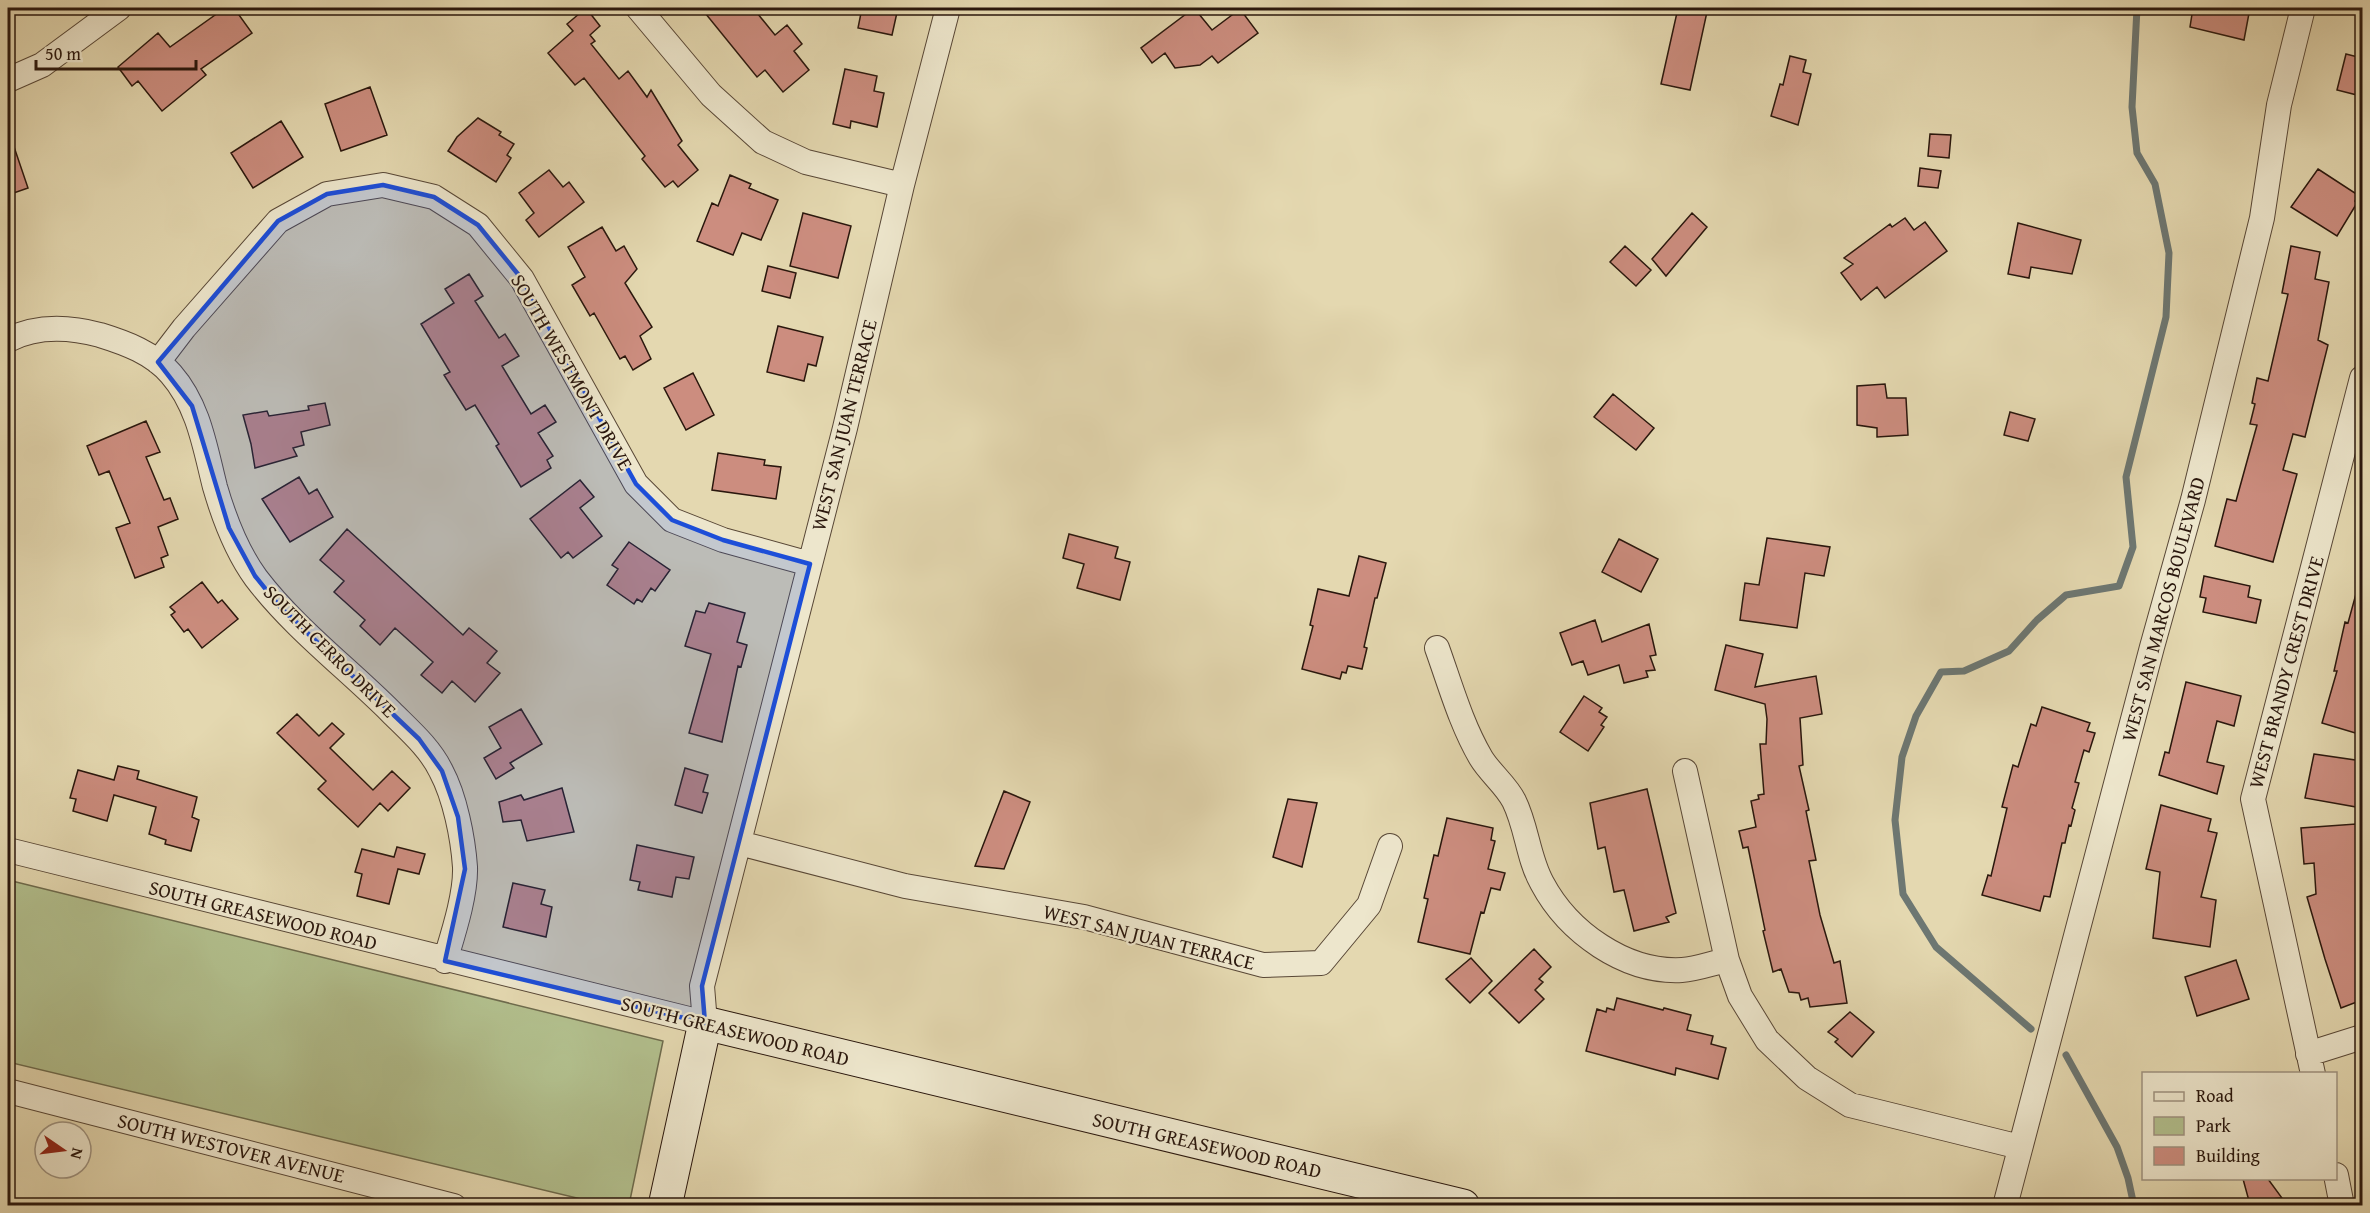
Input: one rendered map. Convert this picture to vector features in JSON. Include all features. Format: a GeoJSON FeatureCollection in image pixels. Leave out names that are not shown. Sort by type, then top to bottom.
{"type":"FeatureCollection","features":[{"type":"Feature","properties":{"kind":"street"},"geometry":{"type":"LineString","coordinates":[[8,80],[42,65],[119,8]]}},
{"type":"Feature","properties":{"kind":"street"},"geometry":{"type":"LineString","coordinates":[[638,8],[711,95],[763,142],[806,162],[902,186]]}},
{"type":"Feature","properties":{"kind":"street","name":"WEST SAN JUAN TERRACE"},"geometry":{"type":"LineString","coordinates":[[705,1023],[702,986],[845,428],[902,186],[948,8]]}},
{"type":"Feature","properties":{"kind":"street","name":"WEST SAN MARCOS BOULEVARD"},"geometry":{"type":"LineString","coordinates":[[2005,1206],[2193,500],[2262,218],[2279,105],[2303,8]]}},
{"type":"Feature","properties":{"kind":"street","name":"SOUTH WESTMONT DRIVE"},"geometry":{"type":"LineString","coordinates":[[158,362],[184,328],[278,221],[327,194],[383,185],[434,197],[478,225],[522,279],[636,484],[672,520],[723,540],[810,564]]}},
{"type":"Feature","properties":{"kind":"street","name":"SOUTH CERRO DRIVE"},"geometry":{"type":"LineString","coordinates":[[8,339],[55,327],[86,331],[129,344],[158,362],[171,374],[192,406],[205,442],[215,487],[229,528],[255,576],[280,607],[419,739],[442,771],[458,817],[465,869],[459,910],[445,961]]}},
{"type":"Feature","properties":{"kind":"street","name":"WEST BRANDY CREST DRIVE"},"geometry":{"type":"LineString","coordinates":[[2310,1064],[2253,799],[2362,378]]}},
{"type":"Feature","properties":{"kind":"street"},"geometry":{"type":"LineString","coordinates":[[1437,648],[1464,721],[1481,758],[1513,799],[1522,819],[1541,882],[1562,914],[1593,943],[1626,960],[1661,968],[1683,970],[1727,960]]}},
{"type":"Feature","properties":{"kind":"street"},"geometry":{"type":"LineString","coordinates":[[1685,771],[1727,960],[1740,996],[1767,1040],[1807,1078],[1850,1105],[2020,1147]]}},
{"type":"Feature","properties":{"kind":"street","name":"WEST SAN JUAN TERRACE"},"geometry":{"type":"LineString","coordinates":[[739,843],[905,886],[1084,917],[1263,965],[1321,963],[1369,905],[1390,846]]}},
{"type":"Feature","properties":{"kind":"street","name":"SOUTH GREASEWOOD ROAD"},"geometry":{"type":"LineString","coordinates":[[8,850],[445,961],[1463,1206]]}},
{"type":"Feature","properties":{"kind":"street"},"geometry":{"type":"LineString","coordinates":[[665,1206],[705,1023]]}},
{"type":"Feature","properties":{"kind":"street"},"geometry":{"type":"LineString","coordinates":[[2310,1064],[2362,1037]]}},
{"type":"Feature","properties":{"kind":"street","name":"SOUTH WESTOVER AVENUE"},"geometry":{"type":"LineString","coordinates":[[8,1091],[454,1206]]}},
{"type":"Feature","properties":{"kind":"street"},"geometry":{"type":"LineString","coordinates":[[2337,1180],[2342,1206]]}},
{"type":"Feature","properties":{"kind":"highlighted area"},"geometry":{"type":"Polygon","coordinates":[[[383,185],[434,197],[478,225],[522,279],[636,484],[672,520],[723,540],[810,564],[702,986],[705,1023],[445,961],[465,869],[458,817],[442,771],[419,739],[280,607],[255,576],[229,528],[192,406],[158,362],[278,221],[327,194],[383,185]]]}},
{"type":"Feature","properties":{"kind":"green space"},"geometry":{"type":"Polygon","coordinates":[[[8,880],[663,1041],[629,1205],[606,1205],[8,1062],[8,880]]]}},
{"type":"Feature","properties":{"kind":"building"},"geometry":{"type":"Polygon","coordinates":[[[225,8],[234,8],[252,33],[201,69],[206,75],[162,111],[138,81],[132,86],[118,67],[158,33],[170,47],[225,8]]]}},
{"type":"Feature","properties":{"kind":"building"},"geometry":{"type":"Polygon","coordinates":[[[586,8],[600,26],[590,35],[595,41],[591,44],[619,79],[628,71],[647,97],[651,90],[682,141],[678,145],[698,170],[678,187],[673,181],[665,187],[642,159],[645,156],[584,78],[575,85],[548,53],[573,31],[567,24],[586,8]]]}},
{"type":"Feature","properties":{"kind":"building"},"geometry":{"type":"Polygon","coordinates":[[[701,8],[753,8],[775,35],[787,25],[802,44],[794,51],[809,70],[783,92],[765,70],[757,77],[701,8]]]}},
{"type":"Feature","properties":{"kind":"building"},"geometry":{"type":"Polygon","coordinates":[[[862,8],[898,8],[892,35],[858,28],[862,8]]]}},
{"type":"Feature","properties":{"kind":"building"},"geometry":{"type":"Polygon","coordinates":[[[1194,8],[1212,30],[1240,9],[1258,33],[1218,63],[1212,56],[1200,65],[1175,68],[1165,53],[1152,63],[1141,48],[1194,8]]]}},
{"type":"Feature","properties":{"kind":"building"},"geometry":{"type":"Polygon","coordinates":[[[1678,8],[1707,12],[1690,90],[1661,84],[1678,8]]]}},
{"type":"Feature","properties":{"kind":"building"},"geometry":{"type":"Polygon","coordinates":[[[2193,8],[2250,8],[2244,40],[2190,27],[2193,8]]]}},
{"type":"Feature","properties":{"kind":"building"},"geometry":{"type":"Polygon","coordinates":[[[2346,54],[2362,58],[2362,89],[2359,88],[2357,95],[2337,90],[2346,54]]]}},
{"type":"Feature","properties":{"kind":"building"},"geometry":{"type":"Polygon","coordinates":[[[1790,56],[1806,60],[1803,72],[1811,74],[1798,125],[1771,116],[1780,84],[1783,85],[1790,56]]]}},
{"type":"Feature","properties":{"kind":"building"},"geometry":{"type":"Polygon","coordinates":[[[845,69],[877,76],[874,91],[884,93],[877,127],[851,121],[850,128],[833,124],[845,69]]]}},
{"type":"Feature","properties":{"kind":"building"},"geometry":{"type":"Polygon","coordinates":[[[370,87],[387,135],[341,151],[325,104],[370,87]]]}},
{"type":"Feature","properties":{"kind":"building"},"geometry":{"type":"Polygon","coordinates":[[[478,118],[501,132],[499,135],[514,144],[507,155],[511,158],[496,182],[448,151],[457,137],[478,118]]]}},
{"type":"Feature","properties":{"kind":"building"},"geometry":{"type":"Polygon","coordinates":[[[281,121],[303,157],[253,188],[231,153],[281,121]]]}},
{"type":"Feature","properties":{"kind":"building"},"geometry":{"type":"Polygon","coordinates":[[[1930,134],[1951,135],[1949,158],[1928,156],[1930,134]]]}},
{"type":"Feature","properties":{"kind":"building"},"geometry":{"type":"Polygon","coordinates":[[[10,135],[28,188],[8,195],[8,136],[10,135]]]}},
{"type":"Feature","properties":{"kind":"building"},"geometry":{"type":"Polygon","coordinates":[[[1920,168],[1941,171],[1938,188],[1918,186],[1920,168]]]}},
{"type":"Feature","properties":{"kind":"building"},"geometry":{"type":"Polygon","coordinates":[[[2318,169],[2358,195],[2355,201],[2357,203],[2337,236],[2291,207],[2318,169]]]}},
{"type":"Feature","properties":{"kind":"building"},"geometry":{"type":"Polygon","coordinates":[[[549,170],[563,187],[569,182],[584,202],[539,237],[526,220],[534,213],[519,193],[549,170]]]}},
{"type":"Feature","properties":{"kind":"building"},"geometry":{"type":"Polygon","coordinates":[[[730,175],[751,184],[749,188],[778,200],[761,240],[742,233],[733,255],[697,241],[712,203],[718,206],[730,175]]]}},
{"type":"Feature","properties":{"kind":"building"},"geometry":{"type":"Polygon","coordinates":[[[803,213],[851,226],[838,278],[790,266],[803,213]]]}},
{"type":"Feature","properties":{"kind":"building"},"geometry":{"type":"Polygon","coordinates":[[[1692,213],[1707,227],[1666,276],[1652,259],[1692,213]]]}},
{"type":"Feature","properties":{"kind":"building"},"geometry":{"type":"Polygon","coordinates":[[[1905,218],[1914,230],[1925,222],[1947,251],[1885,298],[1877,287],[1861,300],[1841,273],[1853,264],[1844,258],[1890,224],[1892,227],[1905,218]]]}},
{"type":"Feature","properties":{"kind":"building"},"geometry":{"type":"Polygon","coordinates":[[[2018,223],[2081,240],[2072,274],[2031,267],[2029,278],[2008,274],[2018,223]]]}},
{"type":"Feature","properties":{"kind":"building"},"geometry":{"type":"Polygon","coordinates":[[[602,227],[616,251],[624,246],[637,269],[625,283],[652,327],[640,336],[651,359],[633,370],[625,356],[620,359],[594,313],[590,316],[572,285],[585,277],[568,247],[602,227]]]}},
{"type":"Feature","properties":{"kind":"building"},"geometry":{"type":"Polygon","coordinates":[[[1625,246],[1651,270],[1636,286],[1610,262],[1625,246]]]}},
{"type":"Feature","properties":{"kind":"building"},"geometry":{"type":"Polygon","coordinates":[[[2291,246],[2320,252],[2315,279],[2329,282],[2318,340],[2328,345],[2305,437],[2293,434],[2283,470],[2297,474],[2273,562],[2215,546],[2227,499],[2236,501],[2257,425],[2250,424],[2255,404],[2252,403],[2257,378],[2268,381],[2288,294],[2282,293],[2291,246]]]}},
{"type":"Feature","properties":{"kind":"building"},"geometry":{"type":"Polygon","coordinates":[[[768,266],[796,273],[790,298],[762,291],[768,266]]]}},
{"type":"Feature","properties":{"kind":"building"},"geometry":{"type":"Polygon","coordinates":[[[469,274],[483,296],[475,301],[499,338],[505,334],[519,356],[502,366],[531,414],[545,405],[556,422],[538,433],[553,456],[547,460],[551,468],[521,487],[496,446],[499,444],[475,405],[466,410],[444,375],[450,372],[421,324],[454,303],[445,289],[469,274]]]}},
{"type":"Feature","properties":{"kind":"building"},"geometry":{"type":"Polygon","coordinates":[[[778,326],[823,337],[816,366],[808,364],[804,381],[767,372],[778,326]]]}},
{"type":"Feature","properties":{"kind":"building"},"geometry":{"type":"Polygon","coordinates":[[[693,373],[714,415],[686,430],[664,388],[693,373]]]}},
{"type":"Feature","properties":{"kind":"building"},"geometry":{"type":"Polygon","coordinates":[[[1885,384],[1887,398],[1906,398],[1908,435],[1877,437],[1877,428],[1857,425],[1857,386],[1885,384]]]}},
{"type":"Feature","properties":{"kind":"building"},"geometry":{"type":"Polygon","coordinates":[[[1613,394],[1654,428],[1636,450],[1594,417],[1613,394]]]}},
{"type":"Feature","properties":{"kind":"building"},"geometry":{"type":"Polygon","coordinates":[[[325,403],[330,425],[301,432],[304,445],[293,448],[297,456],[255,468],[243,415],[267,411],[269,416],[309,410],[308,406],[325,403]]]}},
{"type":"Feature","properties":{"kind":"building"},"geometry":{"type":"Polygon","coordinates":[[[2010,412],[2035,419],[2028,441],[2004,435],[2010,412]]]}},
{"type":"Feature","properties":{"kind":"building"},"geometry":{"type":"Polygon","coordinates":[[[146,421],[160,452],[146,457],[164,500],[170,498],[178,519],[158,527],[168,555],[161,558],[164,567],[135,578],[116,528],[130,523],[109,471],[99,475],[87,446],[146,421]]]}},
{"type":"Feature","properties":{"kind":"building"},"geometry":{"type":"Polygon","coordinates":[[[718,453],[765,460],[764,465],[781,467],[776,499],[712,490],[718,453]]]}},
{"type":"Feature","properties":{"kind":"building"},"geometry":{"type":"Polygon","coordinates":[[[299,477],[309,494],[317,489],[333,517],[290,542],[262,499],[299,477]]]}},
{"type":"Feature","properties":{"kind":"building"},"geometry":{"type":"Polygon","coordinates":[[[580,480],[594,497],[580,508],[602,536],[573,558],[568,552],[561,558],[530,519],[580,480]]]}},
{"type":"Feature","properties":{"kind":"building"},"geometry":{"type":"Polygon","coordinates":[[[347,529],[463,635],[469,628],[497,651],[487,663],[500,673],[475,702],[452,681],[442,693],[421,675],[433,662],[395,628],[380,645],[360,626],[365,620],[334,592],[344,581],[320,560],[347,529]]]}},
{"type":"Feature","properties":{"kind":"building"},"geometry":{"type":"Polygon","coordinates":[[[1069,534],[1118,547],[1115,558],[1130,562],[1120,600],[1077,588],[1084,564],[1063,558],[1069,534]]]}},
{"type":"Feature","properties":{"kind":"building"},"geometry":{"type":"Polygon","coordinates":[[[1767,538],[1830,547],[1824,576],[1805,573],[1797,628],[1740,620],[1745,583],[1759,585],[1767,538]]]}},
{"type":"Feature","properties":{"kind":"building"},"geometry":{"type":"Polygon","coordinates":[[[1619,539],[1658,559],[1641,592],[1602,572],[1619,539]]]}},
{"type":"Feature","properties":{"kind":"building"},"geometry":{"type":"Polygon","coordinates":[[[629,542],[670,570],[655,591],[651,588],[642,602],[637,599],[634,604],[607,585],[618,569],[612,565],[629,542]]]}},
{"type":"Feature","properties":{"kind":"building"},"geometry":{"type":"Polygon","coordinates":[[[1359,556],[1386,563],[1377,598],[1375,598],[1364,647],[1367,648],[1362,669],[1348,666],[1346,673],[1342,672],[1340,679],[1302,669],[1313,626],[1310,625],[1318,589],[1349,596],[1359,556]]]}},
{"type":"Feature","properties":{"kind":"building"},"geometry":{"type":"Polygon","coordinates":[[[2204,576],[2250,586],[2248,597],[2261,600],[2256,623],[2203,612],[2206,598],[2200,597],[2204,576]]]}},
{"type":"Feature","properties":{"kind":"building"},"geometry":{"type":"Polygon","coordinates":[[[202,582],[218,603],[222,600],[238,619],[202,648],[188,629],[184,632],[171,615],[175,612],[170,607],[202,582]]]}},
{"type":"Feature","properties":{"kind":"building"},"geometry":{"type":"Polygon","coordinates":[[[2357,590],[2362,591],[2362,735],[2322,723],[2337,671],[2334,671],[2345,622],[2348,623],[2357,590]]]}},
{"type":"Feature","properties":{"kind":"building"},"geometry":{"type":"Polygon","coordinates":[[[709,603],[745,613],[737,642],[747,645],[741,667],[738,666],[722,742],[689,733],[711,654],[685,646],[696,611],[705,613],[709,603]]]}},
{"type":"Feature","properties":{"kind":"building"},"geometry":{"type":"Polygon","coordinates":[[[1595,620],[1602,642],[1649,624],[1656,655],[1650,656],[1655,670],[1646,671],[1648,677],[1624,683],[1619,665],[1588,675],[1583,661],[1572,665],[1560,633],[1595,620]]]}},
{"type":"Feature","properties":{"kind":"building"},"geometry":{"type":"Polygon","coordinates":[[[1726,645],[1763,654],[1755,687],[1816,676],[1822,714],[1800,718],[1803,765],[1799,766],[1809,810],[1806,811],[1816,860],[1809,861],[1820,915],[1834,963],[1840,961],[1847,1003],[1810,1007],[1808,998],[1801,1000],[1799,993],[1789,992],[1781,969],[1773,972],[1748,847],[1743,848],[1739,831],[1756,827],[1751,801],[1759,799],[1758,795],[1764,794],[1760,744],[1766,744],[1765,704],[1715,690],[1726,645]]]}},
{"type":"Feature","properties":{"kind":"building"},"geometry":{"type":"Polygon","coordinates":[[[2186,682],[2241,696],[2234,726],[2217,721],[2207,762],[2224,766],[2217,794],[2159,775],[2165,752],[2169,753],[2186,682]]]}},
{"type":"Feature","properties":{"kind":"building"},"geometry":{"type":"Polygon","coordinates":[[[1584,696],[1602,708],[1599,712],[1607,717],[1601,725],[1604,727],[1588,751],[1560,732],[1584,696]]]}},
{"type":"Feature","properties":{"kind":"building"},"geometry":{"type":"Polygon","coordinates":[[[2042,707],[2090,723],[2087,731],[2095,733],[2089,752],[2084,750],[2075,782],[2079,783],[2072,808],[2075,810],[2071,826],[2069,825],[2065,843],[2062,843],[2050,897],[2044,896],[2040,911],[1982,895],[1988,875],[1991,876],[2007,808],[2002,807],[2013,765],[2018,767],[2031,724],[2036,726],[2042,707]]]}},
{"type":"Feature","properties":{"kind":"building"},"geometry":{"type":"Polygon","coordinates":[[[521,709],[542,744],[510,763],[514,768],[496,779],[484,758],[501,748],[489,727],[521,709]]]}},
{"type":"Feature","properties":{"kind":"building"},"geometry":{"type":"Polygon","coordinates":[[[297,714],[319,736],[332,723],[344,734],[330,748],[373,790],[392,771],[410,788],[388,811],[380,803],[358,827],[318,789],[326,781],[277,733],[297,714]]]}},
{"type":"Feature","properties":{"kind":"building"},"geometry":{"type":"Polygon","coordinates":[[[2314,754],[2362,761],[2362,808],[2305,798],[2314,754]]]}},
{"type":"Feature","properties":{"kind":"building"},"geometry":{"type":"Polygon","coordinates":[[[118,766],[139,771],[137,779],[197,797],[192,817],[199,820],[191,851],[165,844],[166,840],[149,834],[156,807],[114,795],[107,821],[73,811],[76,799],[70,798],[78,770],[114,780],[118,766]]]}},
{"type":"Feature","properties":{"kind":"building"},"geometry":{"type":"Polygon","coordinates":[[[685,768],[708,775],[703,792],[708,793],[702,813],[675,805],[685,768]]]}},
{"type":"Feature","properties":{"kind":"building"},"geometry":{"type":"Polygon","coordinates":[[[562,788],[574,832],[527,841],[521,820],[503,822],[499,802],[521,795],[524,800],[562,788]]]}},
{"type":"Feature","properties":{"kind":"building"},"geometry":{"type":"Polygon","coordinates":[[[1647,789],[1676,913],[1666,917],[1669,922],[1634,931],[1624,890],[1614,892],[1605,847],[1598,849],[1590,803],[1647,789]]]}},
{"type":"Feature","properties":{"kind":"building"},"geometry":{"type":"Polygon","coordinates":[[[1004,791],[1030,802],[1004,869],[975,866],[1004,791]]]}},
{"type":"Feature","properties":{"kind":"building"},"geometry":{"type":"Polygon","coordinates":[[[1288,799],[1317,803],[1302,867],[1273,857],[1288,799]]]}},
{"type":"Feature","properties":{"kind":"building"},"geometry":{"type":"Polygon","coordinates":[[[2161,805],[2211,819],[2208,831],[2217,833],[2201,897],[2216,900],[2210,947],[2153,938],[2160,872],[2146,869],[2161,805]]]}},
{"type":"Feature","properties":{"kind":"building"},"geometry":{"type":"Polygon","coordinates":[[[1447,818],[1493,828],[1491,840],[1495,841],[1488,869],[1505,873],[1500,890],[1491,888],[1484,913],[1481,912],[1470,954],[1418,942],[1428,899],[1424,898],[1434,855],[1438,856],[1447,818]]]}},
{"type":"Feature","properties":{"kind":"building"},"geometry":{"type":"Polygon","coordinates":[[[2356,824],[2362,875],[2362,1000],[2341,1008],[2307,897],[2316,894],[2314,863],[2304,864],[2301,828],[2356,824]]]}},
{"type":"Feature","properties":{"kind":"building"},"geometry":{"type":"Polygon","coordinates":[[[637,845],[694,857],[689,879],[676,877],[672,897],[638,890],[640,882],[630,880],[637,845]]]}},
{"type":"Feature","properties":{"kind":"building"},"geometry":{"type":"Polygon","coordinates":[[[397,847],[425,854],[419,874],[398,869],[389,904],[357,896],[362,874],[355,872],[362,849],[394,857],[397,847]]]}},
{"type":"Feature","properties":{"kind":"building"},"geometry":{"type":"Polygon","coordinates":[[[513,883],[545,890],[541,904],[552,907],[546,937],[503,927],[513,883]]]}},
{"type":"Feature","properties":{"kind":"building"},"geometry":{"type":"Polygon","coordinates":[[[1534,949],[1551,967],[1539,979],[1543,982],[1535,990],[1544,999],[1519,1023],[1489,993],[1534,949]]]}},
{"type":"Feature","properties":{"kind":"building"},"geometry":{"type":"Polygon","coordinates":[[[1471,958],[1492,981],[1470,1003],[1446,979],[1471,958]]]}},
{"type":"Feature","properties":{"kind":"building"},"geometry":{"type":"Polygon","coordinates":[[[2236,960],[2249,999],[2197,1016],[2185,977],[2236,960]]]}},
{"type":"Feature","properties":{"kind":"building"},"geometry":{"type":"Polygon","coordinates":[[[1617,998],[1691,1015],[1687,1030],[1713,1036],[1711,1044],[1726,1048],[1718,1079],[1676,1068],[1675,1075],[1586,1051],[1597,1009],[1606,1012],[1607,1008],[1614,1010],[1617,998]]]}},
{"type":"Feature","properties":{"kind":"building"},"geometry":{"type":"Polygon","coordinates":[[[1850,1012],[1874,1032],[1852,1057],[1835,1042],[1838,1039],[1828,1032],[1850,1012]]]}},
{"type":"Feature","properties":{"kind":"building"},"geometry":{"type":"Polygon","coordinates":[[[2243,1180],[2269,1180],[2282,1198],[2249,1201],[2243,1180]]]}},
{"type":"Feature","properties":{"kind":"waterway"},"geometry":{"type":"LineString","coordinates":[[2031,1029],[1936,947],[1903,894],[1895,820],[1902,757],[1916,716],[1941,672],[1964,671],[2009,651],[2037,620],[2066,595],[2119,586],[2133,547],[2126,477],[2166,317],[2169,253],[2155,184],[2137,153],[2132,107],[2137,8]]}},
{"type":"Feature","properties":{"kind":"waterway"},"geometry":{"type":"LineString","coordinates":[[2066,1055],[2117,1147],[2128,1178],[2134,1206]]}}]}
